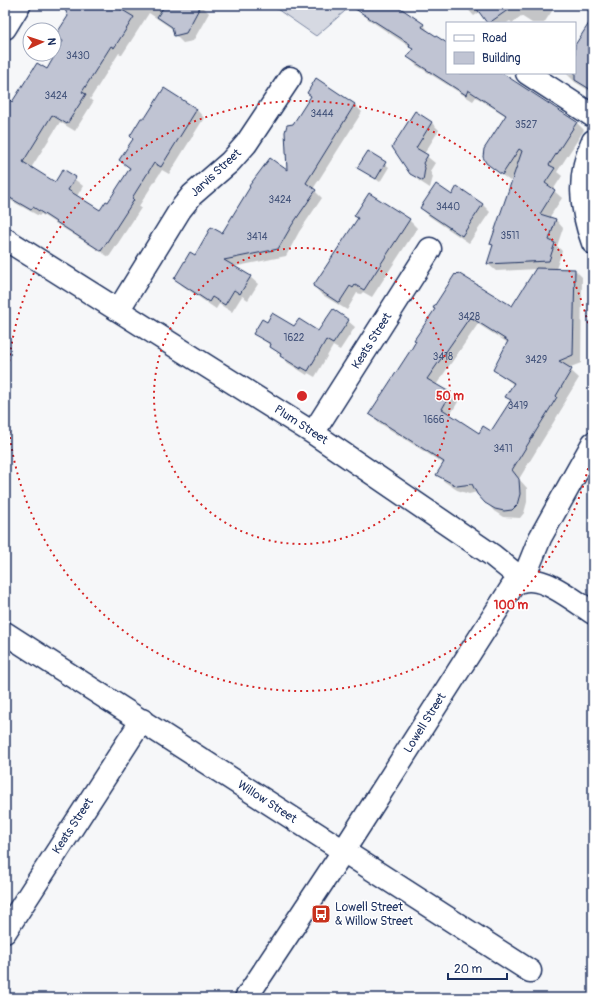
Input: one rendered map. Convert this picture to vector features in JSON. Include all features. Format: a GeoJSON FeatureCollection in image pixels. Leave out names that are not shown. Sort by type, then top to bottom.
{"type":"FeatureCollection","features":[{"type":"Feature","properties":{"kind":"street"},"geometry":{"type":"LineString","coordinates":[[5,28],[20,5]]}},
{"type":"Feature","properties":{"kind":"street"},"geometry":{"type":"LineString","coordinates":[[529,74],[593,116]]}},
{"type":"Feature","properties":{"kind":"street","name":"Jarvis Street"},"geometry":{"type":"LineString","coordinates":[[119,309],[180,210],[192,194],[230,162],[246,144],[290,78]]}},
{"type":"Feature","properties":{"kind":"street"},"geometry":{"type":"LineString","coordinates":[[593,141],[583,169],[581,194],[585,220],[593,243]]}},
{"type":"Feature","properties":{"kind":"street","name":"Plum Street"},"geometry":{"type":"LineString","coordinates":[[5,239],[119,309],[313,433],[492,555],[523,580]]}},
{"type":"Feature","properties":{"kind":"street","name":"Keats Street"},"geometry":{"type":"LineString","coordinates":[[313,433],[430,249]]}},
{"type":"Feature","properties":{"kind":"street","name":"Lowell Street"},"geometry":{"type":"LineString","coordinates":[[246,998],[344,850],[512,587],[523,580],[540,538],[593,443]]}},
{"type":"Feature","properties":{"kind":"street"},"geometry":{"type":"LineString","coordinates":[[523,580],[536,580],[548,584],[593,613]]}},
{"type":"Feature","properties":{"kind":"street","name":"Willow Street"},"geometry":{"type":"LineString","coordinates":[[5,633],[530,971]]}},
{"type":"Feature","properties":{"kind":"street","name":"Keats Street"},"geometry":{"type":"LineString","coordinates":[[5,932],[142,720]]}},
{"type":"Feature","properties":{"kind":"shaded area"},"geometry":{"type":"Polygon","coordinates":[[[275,5],[352,5],[316,36],[274,7],[275,5]]]}},
{"type":"Feature","properties":{"kind":"building"},"geometry":{"type":"Polygon","coordinates":[[[63,5],[114,5],[134,17],[114,48],[111,46],[82,92],[86,94],[67,124],[52,115],[23,162],[55,182],[63,169],[76,177],[68,190],[100,210],[106,201],[108,202],[130,168],[119,160],[133,139],[130,136],[141,118],[145,118],[164,88],[197,109],[161,167],[154,163],[132,198],[134,200],[101,251],[33,207],[31,210],[5,195],[5,109],[10,100],[12,102],[37,63],[47,69],[51,62],[62,62],[62,25],[68,16],[63,5]]]}},
{"type":"Feature","properties":{"kind":"building"},"geometry":{"type":"Polygon","coordinates":[[[165,5],[201,5],[186,33],[174,36],[172,27],[157,17],[165,5]]]}},
{"type":"Feature","properties":{"kind":"building"},"geometry":{"type":"Polygon","coordinates":[[[349,5],[396,5],[424,24],[422,27],[446,42],[446,74],[504,74],[577,122],[549,165],[555,168],[545,183],[555,190],[540,214],[556,219],[549,240],[555,243],[549,261],[487,264],[493,245],[490,244],[522,151],[519,149],[502,175],[486,163],[483,157],[484,149],[506,115],[468,90],[466,95],[407,57],[413,49],[409,47],[410,44],[349,5]]]}},
{"type":"Feature","properties":{"kind":"building"},"geometry":{"type":"Polygon","coordinates":[[[474,5],[515,5],[490,22],[486,22],[474,5]]]}},
{"type":"Feature","properties":{"kind":"building"},"geometry":{"type":"Polygon","coordinates":[[[593,17],[593,91],[575,80],[576,43],[593,17]]]}},
{"type":"Feature","properties":{"kind":"building"},"geometry":{"type":"Polygon","coordinates":[[[316,78],[355,104],[306,183],[316,190],[292,225],[278,249],[224,260],[251,276],[240,294],[234,290],[225,305],[212,297],[209,302],[174,279],[190,252],[195,255],[211,227],[222,233],[250,187],[249,186],[270,158],[287,170],[285,132],[287,125],[293,124],[311,96],[307,93],[316,78]]]}},
{"type":"Feature","properties":{"kind":"building"},"geometry":{"type":"Polygon","coordinates":[[[415,111],[432,122],[416,148],[428,155],[423,163],[425,168],[423,181],[410,174],[392,147],[415,111]]]}},
{"type":"Feature","properties":{"kind":"building"},"geometry":{"type":"Polygon","coordinates":[[[368,151],[386,162],[376,179],[357,168],[368,151]]]}},
{"type":"Feature","properties":{"kind":"building"},"geometry":{"type":"Polygon","coordinates":[[[436,184],[452,195],[457,186],[483,204],[462,236],[420,208],[436,184]]]}},
{"type":"Feature","properties":{"kind":"building"},"geometry":{"type":"Polygon","coordinates":[[[369,193],[410,219],[364,290],[355,285],[353,288],[350,286],[339,303],[313,286],[358,218],[354,216],[369,193]]]}},
{"type":"Feature","properties":{"kind":"building"},"geometry":{"type":"Polygon","coordinates":[[[536,268],[575,269],[573,355],[559,361],[572,369],[556,396],[557,397],[512,470],[519,479],[520,494],[517,505],[512,510],[504,511],[495,509],[485,503],[477,494],[472,484],[457,486],[436,475],[444,462],[369,414],[412,348],[416,341],[414,340],[435,309],[433,308],[455,274],[456,275],[458,273],[512,306],[536,268]],[[470,317],[427,379],[451,393],[442,409],[479,433],[483,426],[491,431],[511,400],[505,397],[514,383],[493,370],[508,341],[470,317]]]}},
{"type":"Feature","properties":{"kind":"building"},"geometry":{"type":"Polygon","coordinates":[[[333,309],[349,320],[333,344],[326,340],[308,371],[301,367],[301,369],[280,356],[281,354],[270,347],[271,344],[253,334],[262,319],[267,322],[272,313],[294,326],[299,319],[318,331],[333,309]]]}},
{"type":"Feature","properties":{"kind":"place","name":"Lowell Street & Willow Street"},"geometry":{"type":"Point","coordinates":[321,914]}}]}
